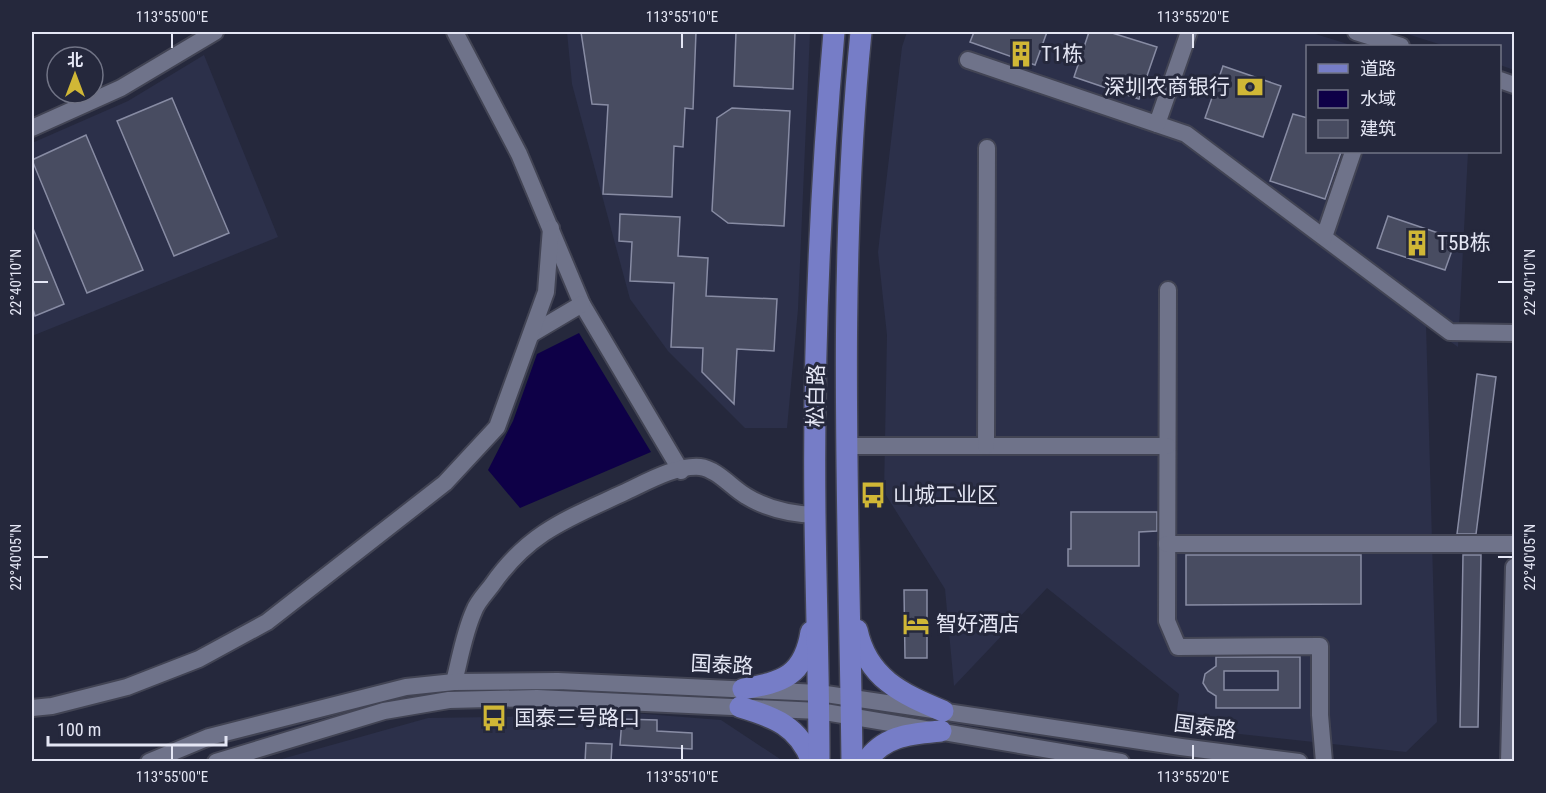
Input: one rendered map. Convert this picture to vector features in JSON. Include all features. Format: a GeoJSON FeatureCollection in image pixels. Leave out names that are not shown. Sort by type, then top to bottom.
{"type":"FeatureCollection","features":[{"type":"Feature","properties":{"kind":"main road","name":"松白路"},"geometry":{"type":"LineString","coordinates":[[819,762],[815,515],[823,182],[834,32]]}},
{"type":"Feature","properties":{"kind":"main road","name":"松白路"},"geometry":{"type":"LineString","coordinates":[[852,762],[848,446],[850,196],[861,32]]}},
{"type":"Feature","properties":{"kind":"main road"},"geometry":{"type":"LineString","coordinates":[[741,698],[779,681],[800,665],[809,642],[816,583]]}},
{"type":"Feature","properties":{"kind":"main road"},"geometry":{"type":"LineString","coordinates":[[850,596],[865,657],[876,672],[896,691],[942,721]]}},
{"type":"Feature","properties":{"kind":"main road"},"geometry":{"type":"LineString","coordinates":[[741,698],[786,724],[797,733],[812,762]]}},
{"type":"Feature","properties":{"kind":"main road"},"geometry":{"type":"LineString","coordinates":[[866,762],[882,744],[942,721]]}},
{"type":"Feature","properties":{"kind":"street"},"geometry":{"type":"LineString","coordinates":[[32,128],[121,88],[215,32]]}},
{"type":"Feature","properties":{"kind":"street"},"geometry":{"type":"LineString","coordinates":[[455,32],[519,154],[582,304],[681,471]]}},
{"type":"Feature","properties":{"kind":"street"},"geometry":{"type":"LineString","coordinates":[[1157,124],[1189,32]]}},
{"type":"Feature","properties":{"kind":"street"},"geometry":{"type":"LineString","coordinates":[[1356,32],[1393,45]]}},
{"type":"Feature","properties":{"kind":"street"},"geometry":{"type":"LineString","coordinates":[[968,60],[1186,134],[1450,332],[1515,333]]}},
{"type":"Feature","properties":{"kind":"street"},"geometry":{"type":"LineString","coordinates":[[986,446],[987,148]]}},
{"type":"Feature","properties":{"kind":"street"},"geometry":{"type":"LineString","coordinates":[[1324,237],[1353,153]]}},
{"type":"Feature","properties":{"kind":"street"},"geometry":{"type":"LineString","coordinates":[[32,708],[52,706],[127,687],[199,658],[267,622],[445,483],[497,427],[546,292],[550,228]]}},
{"type":"Feature","properties":{"kind":"street"},"geometry":{"type":"LineString","coordinates":[[1168,290],[1167,621],[1178,647],[1320,646],[1320,715],[1324,762]]}},
{"type":"Feature","properties":{"kind":"street"},"geometry":{"type":"LineString","coordinates":[[532,333],[582,304]]}},
{"type":"Feature","properties":{"kind":"street"},"geometry":{"type":"LineString","coordinates":[[848,446],[1167,446]]}},
{"type":"Feature","properties":{"kind":"street"},"geometry":{"type":"LineString","coordinates":[[454,681],[474,610],[504,567],[523,548],[551,526],[654,479],[703,467],[754,501],[796,514],[815,515]]}},
{"type":"Feature","properties":{"kind":"street"},"geometry":{"type":"LineString","coordinates":[[1167,544],[1515,544]]}},
{"type":"Feature","properties":{"kind":"street"},"geometry":{"type":"LineString","coordinates":[[1509,762],[1515,567]]}},
{"type":"Feature","properties":{"kind":"street","name":"国泰路"},"geometry":{"type":"LineString","coordinates":[[149,762],[208,737],[406,687],[454,681],[558,681],[741,698],[819,702],[942,721],[1299,762]]}},
{"type":"Feature","properties":{"kind":"street","name":"国泰路"},"geometry":{"type":"LineString","coordinates":[[216,762],[373,714],[449,700],[741,698]]}},
{"type":"Feature","properties":{"kind":"street","name":"国泰路"},"geometry":{"type":"LineString","coordinates":[[942,721],[1121,762]]}},
{"type":"Feature","properties":{"kind":"shaded area"},"geometry":{"type":"Polygon","coordinates":[[[567,32],[810,32],[798,309],[787,428],[745,428],[668,351],[630,299],[572,84],[567,32]]]}},
{"type":"Feature","properties":{"kind":"shaded area"},"geometry":{"type":"Polygon","coordinates":[[[907,32],[1309,32],[1351,45],[1306,45],[1306,153],[1468,153],[1458,347],[1426,324],[1437,722],[1406,752],[1175,727],[1179,694],[1047,588],[954,686],[945,589],[884,492],[887,335],[878,252],[902,47],[907,32]]]}},
{"type":"Feature","properties":{"kind":"shaded area"},"geometry":{"type":"Polygon","coordinates":[[[1401,32],[1514,32],[1514,70],[1501,65],[1501,45],[1442,45],[1401,32]]]}},
{"type":"Feature","properties":{"kind":"shaded area"},"geometry":{"type":"Polygon","coordinates":[[[204,55],[278,237],[32,336],[32,143],[128,101],[204,55]]]}},
{"type":"Feature","properties":{"kind":"shaded area"},"geometry":{"type":"Polygon","coordinates":[[[607,711],[721,720],[783,761],[271,762],[428,718],[548,716],[605,722],[607,711]]]}},
{"type":"Feature","properties":{"kind":"water"},"geometry":{"type":"Polygon","coordinates":[[[579,333],[651,452],[520,508],[488,470],[513,421],[537,354],[579,333]]]}},
{"type":"Feature","properties":{"kind":"building"},"geometry":{"type":"Polygon","coordinates":[[[581,32],[696,32],[693,109],[685,108],[683,147],[674,146],[672,197],[603,194],[608,105],[592,104],[581,32]]]}},
{"type":"Feature","properties":{"kind":"building"},"geometry":{"type":"Polygon","coordinates":[[[736,32],[795,32],[793,89],[734,86],[736,32]]]}},
{"type":"Feature","properties":{"kind":"building","name":"T1栋"},"geometry":{"type":"Polygon","coordinates":[[[974,32],[1047,32],[1035,65],[970,42],[974,32]]]}},
{"type":"Feature","properties":{"kind":"building"},"geometry":{"type":"Polygon","coordinates":[[[1089,32],[1109,32],[1157,47],[1139,99],[1074,77],[1089,32]]]}},
{"type":"Feature","properties":{"kind":"building"},"geometry":{"type":"Polygon","coordinates":[[[1223,66],[1281,86],[1263,137],[1205,118],[1223,66]]]}},
{"type":"Feature","properties":{"kind":"building"},"geometry":{"type":"Polygon","coordinates":[[[172,98],[229,233],[174,256],[117,121],[172,98]]]}},
{"type":"Feature","properties":{"kind":"building"},"geometry":{"type":"Polygon","coordinates":[[[732,108],[790,111],[784,226],[728,223],[712,211],[717,118],[732,108]]]}},
{"type":"Feature","properties":{"kind":"building"},"geometry":{"type":"Polygon","coordinates":[[[1293,114],[1306,117],[1306,153],[1341,153],[1325,199],[1270,181],[1293,114]]]}},
{"type":"Feature","properties":{"kind":"building"},"geometry":{"type":"Polygon","coordinates":[[[86,135],[143,270],[87,293],[32,160],[86,135]]]}},
{"type":"Feature","properties":{"kind":"building"},"geometry":{"type":"Polygon","coordinates":[[[620,214],[680,217],[678,256],[708,258],[706,296],[777,299],[774,351],[737,349],[734,404],[702,372],[703,348],[671,347],[674,283],[630,281],[632,242],[619,241],[620,214]]]}},
{"type":"Feature","properties":{"kind":"building","name":"T5B栋"},"geometry":{"type":"Polygon","coordinates":[[[1388,216],[1456,239],[1445,270],[1377,248],[1388,216]]]}},
{"type":"Feature","properties":{"kind":"building"},"geometry":{"type":"Polygon","coordinates":[[[32,226],[64,304],[35,316],[32,306],[32,226]]]}},
{"type":"Feature","properties":{"kind":"building"},"geometry":{"type":"Polygon","coordinates":[[[1477,374],[1496,377],[1476,534],[1457,534],[1477,374]]]}},
{"type":"Feature","properties":{"kind":"building"},"geometry":{"type":"Polygon","coordinates":[[[1071,512],[1157,512],[1157,531],[1139,532],[1139,566],[1068,566],[1068,549],[1071,549],[1071,512]]]}},
{"type":"Feature","properties":{"kind":"building"},"geometry":{"type":"Polygon","coordinates":[[[1186,555],[1361,555],[1361,604],[1186,605],[1186,555]]]}},
{"type":"Feature","properties":{"kind":"building"},"geometry":{"type":"Polygon","coordinates":[[[1463,555],[1481,555],[1478,727],[1460,727],[1463,555]]]}},
{"type":"Feature","properties":{"kind":"building"},"geometry":{"type":"Polygon","coordinates":[[[904,590],[927,590],[927,658],[905,658],[904,590]]]}},
{"type":"Feature","properties":{"kind":"building"},"geometry":{"type":"Polygon","coordinates":[[[1216,657],[1300,657],[1300,708],[1216,708],[1216,696],[1208,691],[1203,683],[1205,674],[1216,666],[1216,657]],[[1224,671],[1224,690],[1278,690],[1278,671],[1224,671]]]}},
{"type":"Feature","properties":{"kind":"building"},"geometry":{"type":"Polygon","coordinates":[[[622,719],[657,720],[657,731],[692,733],[692,749],[620,745],[622,719]]]}},
{"type":"Feature","properties":{"kind":"building"},"geometry":{"type":"Polygon","coordinates":[[[586,743],[612,744],[611,762],[585,762],[586,743]]]}},
{"type":"Feature","properties":{"kind":"place","name":"T1栋"},"geometry":{"type":"Point","coordinates":[1021,54]}},
{"type":"Feature","properties":{"kind":"place","name":"深圳农商银行"},"geometry":{"type":"Point","coordinates":[1250,87]}},
{"type":"Feature","properties":{"kind":"place","name":"T5B栋"},"geometry":{"type":"Point","coordinates":[1417,243]}},
{"type":"Feature","properties":{"kind":"place","name":"山城工业区"},"geometry":{"type":"Point","coordinates":[873,495]}},
{"type":"Feature","properties":{"kind":"place","name":"智好酒店"},"geometry":{"type":"Point","coordinates":[916,624]}},
{"type":"Feature","properties":{"kind":"place","name":"国泰三号路口"},"geometry":{"type":"Point","coordinates":[494,718]}}]}
